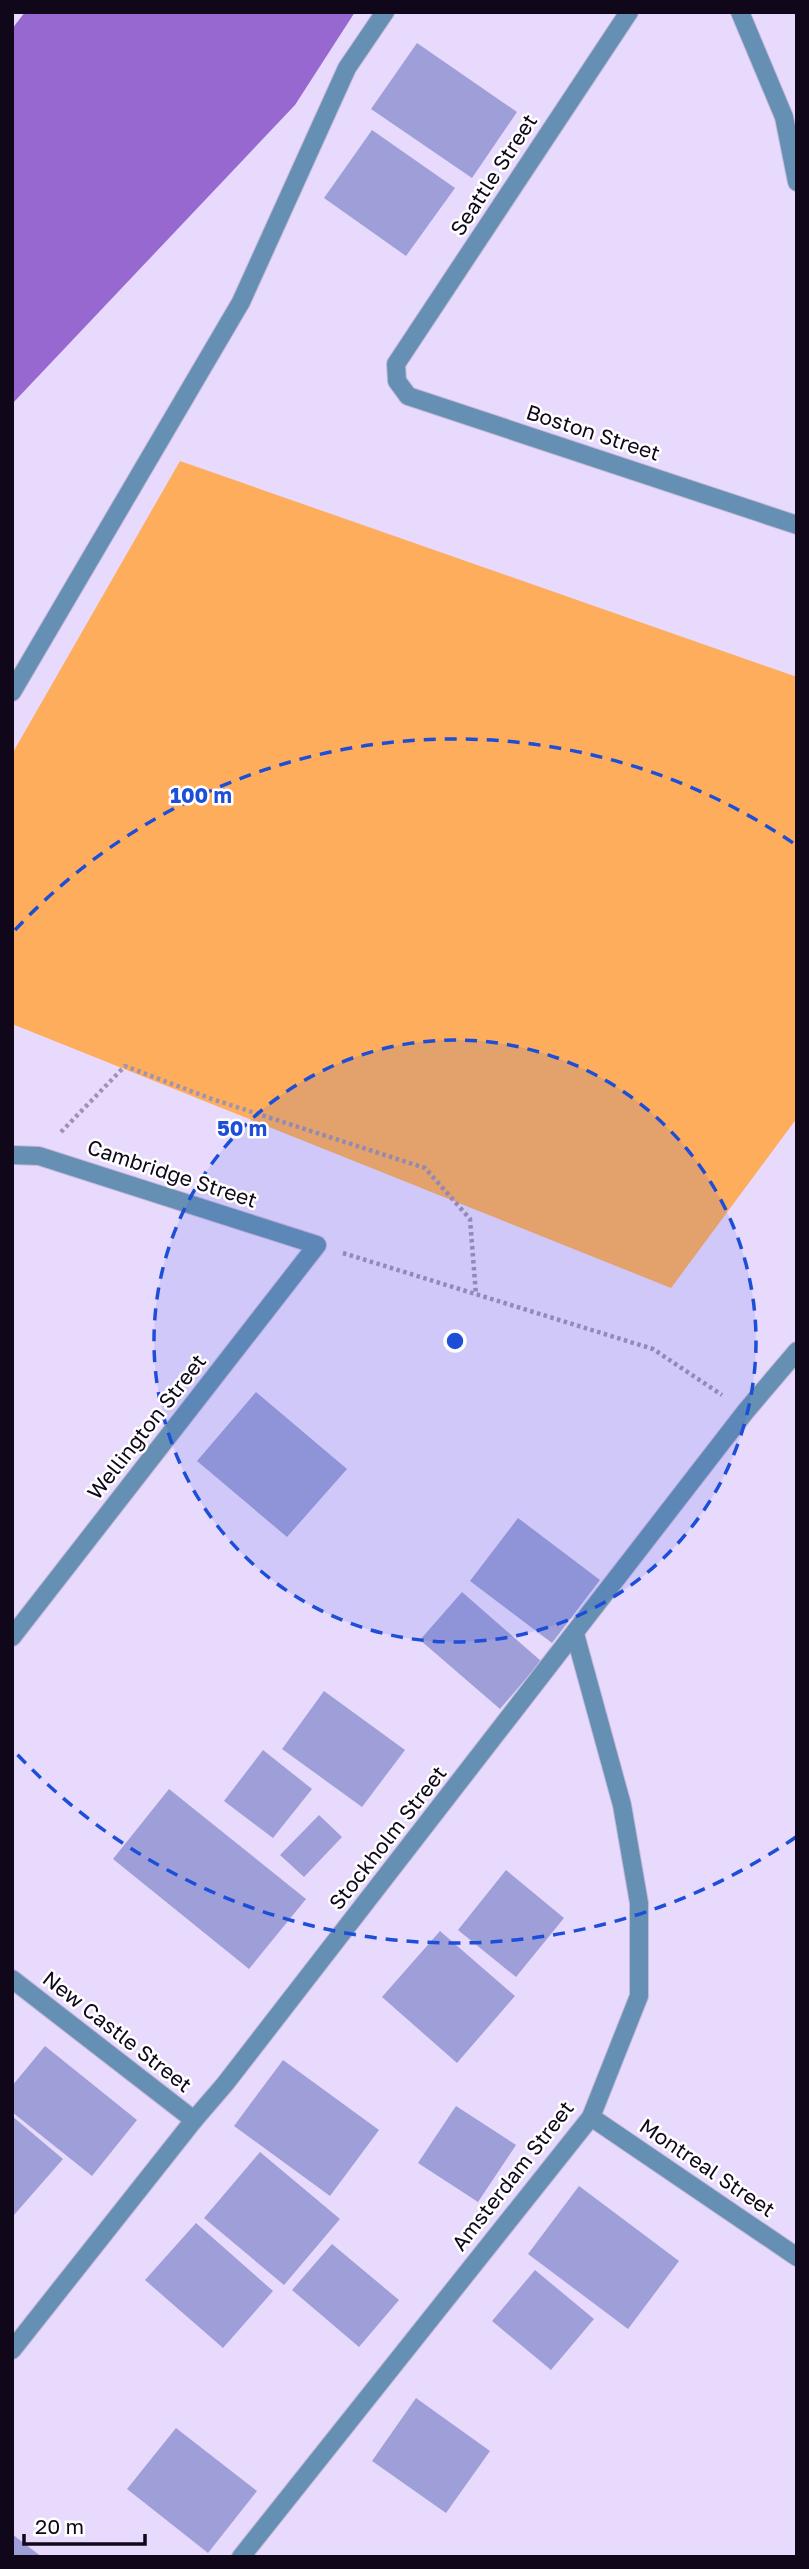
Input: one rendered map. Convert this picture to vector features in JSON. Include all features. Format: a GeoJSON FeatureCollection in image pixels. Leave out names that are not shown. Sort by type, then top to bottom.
{"type":"FeatureCollection","features":[{"type":"Feature","properties":{"kind":"street"},"geometry":{"type":"LineString","coordinates":[[12,692],[241,302],[347,68],[385,12]]}},
{"type":"Feature","properties":{"kind":"street","name":"Seattle Street"},"geometry":{"type":"LineString","coordinates":[[397,364],[629,12]]}},
{"type":"Feature","properties":{"kind":"street"},"geometry":{"type":"LineString","coordinates":[[740,12],[784,117],[797,182]]}},
{"type":"Feature","properties":{"kind":"street","name":"Boston Street"},"geometry":{"type":"LineString","coordinates":[[397,364],[397,381],[408,396],[797,525]]}},
{"type":"Feature","properties":{"kind":"street","name":"Cambridge Street"},"geometry":{"type":"LineString","coordinates":[[12,1155],[39,1156],[317,1245]]}},
{"type":"Feature","properties":{"kind":"street","name":"Wellington Street"},"geometry":{"type":"LineString","coordinates":[[12,1637],[317,1245]]}},
{"type":"Feature","properties":{"kind":"street","name":"Stockholm Street"},"geometry":{"type":"LineString","coordinates":[[12,2350],[225,2084],[746,1411],[797,1351]]}},
{"type":"Feature","properties":{"kind":"street","name":"Amsterdam Street"},"geometry":{"type":"LineString","coordinates":[[241,2557],[591,2117],[639,1996],[639,1903],[622,1805],[575,1634]]}},
{"type":"Feature","properties":{"kind":"street","name":"New Castle Street"},"geometry":{"type":"LineString","coordinates":[[12,1979],[194,2120]]}},
{"type":"Feature","properties":{"kind":"street","name":"Montreal Street"},"geometry":{"type":"LineString","coordinates":[[591,2117],[797,2257]]}},
{"type":"Feature","properties":{"kind":"path"},"geometry":{"type":"LineString","coordinates":[[39,1156],[125,1066],[212,1099],[425,1168],[470,1219],[476,1295]]}},
{"type":"Feature","properties":{"kind":"path"},"geometry":{"type":"LineString","coordinates":[[317,1245],[653,1349],[746,1411]]}},
{"type":"Feature","properties":{"kind":"shaded area"},"geometry":{"type":"Polygon","coordinates":[[[25,12],[355,12],[295,105],[12,404],[12,29],[25,12]]]}},
{"type":"Feature","properties":{"kind":"shaded area"},"geometry":{"type":"Polygon","coordinates":[[[180,461],[797,677],[797,1118],[671,1288],[12,1024],[12,754],[180,461]]]}},
{"type":"Feature","properties":{"kind":"building"},"geometry":{"type":"Polygon","coordinates":[[[417,43],[517,112],[472,178],[371,109],[417,43]]]}},
{"type":"Feature","properties":{"kind":"building"},"geometry":{"type":"Polygon","coordinates":[[[372,130],[455,188],[406,256],[324,198],[372,130]]]}},
{"type":"Feature","properties":{"kind":"building"},"geometry":{"type":"Polygon","coordinates":[[[256,1392],[347,1469],[287,1537],[197,1461],[256,1392]]]}},
{"type":"Feature","properties":{"kind":"building"},"geometry":{"type":"Polygon","coordinates":[[[518,1518],[600,1580],[552,1643],[470,1581],[518,1518]]]}},
{"type":"Feature","properties":{"kind":"building"},"geometry":{"type":"Polygon","coordinates":[[[462,1592],[541,1661],[500,1709],[420,1640],[462,1592]]]}},
{"type":"Feature","properties":{"kind":"building"},"geometry":{"type":"Polygon","coordinates":[[[324,1691],[405,1750],[362,1807],[282,1749],[324,1691]]]}},
{"type":"Feature","properties":{"kind":"building"},"geometry":{"type":"Polygon","coordinates":[[[263,1750],[312,1789],[273,1838],[224,1801],[263,1750]]]}},
{"type":"Feature","properties":{"kind":"building"},"geometry":{"type":"Polygon","coordinates":[[[169,1789],[306,1899],[249,1969],[113,1859],[169,1789]]]}},
{"type":"Feature","properties":{"kind":"building"},"geometry":{"type":"Polygon","coordinates":[[[319,1815],[342,1837],[304,1877],[280,1855],[319,1815]]]}},
{"type":"Feature","properties":{"kind":"building"},"geometry":{"type":"Polygon","coordinates":[[[506,1870],[564,1918],[516,1977],[458,1930],[506,1870]]]}},
{"type":"Feature","properties":{"kind":"building"},"geometry":{"type":"Polygon","coordinates":[[[440,1931],[515,1996],[457,2063],[382,1997],[440,1931]]]}},
{"type":"Feature","properties":{"kind":"building"},"geometry":{"type":"Polygon","coordinates":[[[45,2046],[137,2120],[92,2176],[12,2112],[12,2086],[45,2046]]]}},
{"type":"Feature","properties":{"kind":"building"},"geometry":{"type":"Polygon","coordinates":[[[283,2060],[379,2130],[330,2196],[234,2126],[283,2060]]]}},
{"type":"Feature","properties":{"kind":"building"},"geometry":{"type":"Polygon","coordinates":[[[456,2106],[516,2145],[478,2202],[418,2163],[456,2106]]]}},
{"type":"Feature","properties":{"kind":"building"},"geometry":{"type":"Polygon","coordinates":[[[12,2116],[63,2159],[14,2215],[12,2213],[12,2116]]]}},
{"type":"Feature","properties":{"kind":"building"},"geometry":{"type":"Polygon","coordinates":[[[260,2152],[340,2219],[284,2285],[204,2218],[260,2152]]]}},
{"type":"Feature","properties":{"kind":"building"},"geometry":{"type":"Polygon","coordinates":[[[579,2186],[679,2261],[628,2329],[528,2254],[579,2186]]]}},
{"type":"Feature","properties":{"kind":"building"},"geometry":{"type":"Polygon","coordinates":[[[196,2223],[273,2291],[223,2348],[145,2280],[196,2223]]]}},
{"type":"Feature","properties":{"kind":"building"},"geometry":{"type":"Polygon","coordinates":[[[332,2244],[399,2300],[359,2347],[292,2290],[332,2244]]]}},
{"type":"Feature","properties":{"kind":"building"},"geometry":{"type":"Polygon","coordinates":[[[535,2270],[594,2319],[551,2370],[492,2321],[535,2270]]]}},
{"type":"Feature","properties":{"kind":"building"},"geometry":{"type":"Polygon","coordinates":[[[416,2398],[490,2451],[446,2513],[372,2461],[416,2398]]]}},
{"type":"Feature","properties":{"kind":"building"},"geometry":{"type":"Polygon","coordinates":[[[176,2428],[257,2491],[208,2553],[127,2489],[176,2428]]]}},
{"type":"Feature","properties":{"kind":"building"},"geometry":{"type":"Polygon","coordinates":[[[12,2534],[42,2557],[12,2557],[12,2534]]]}}]}
